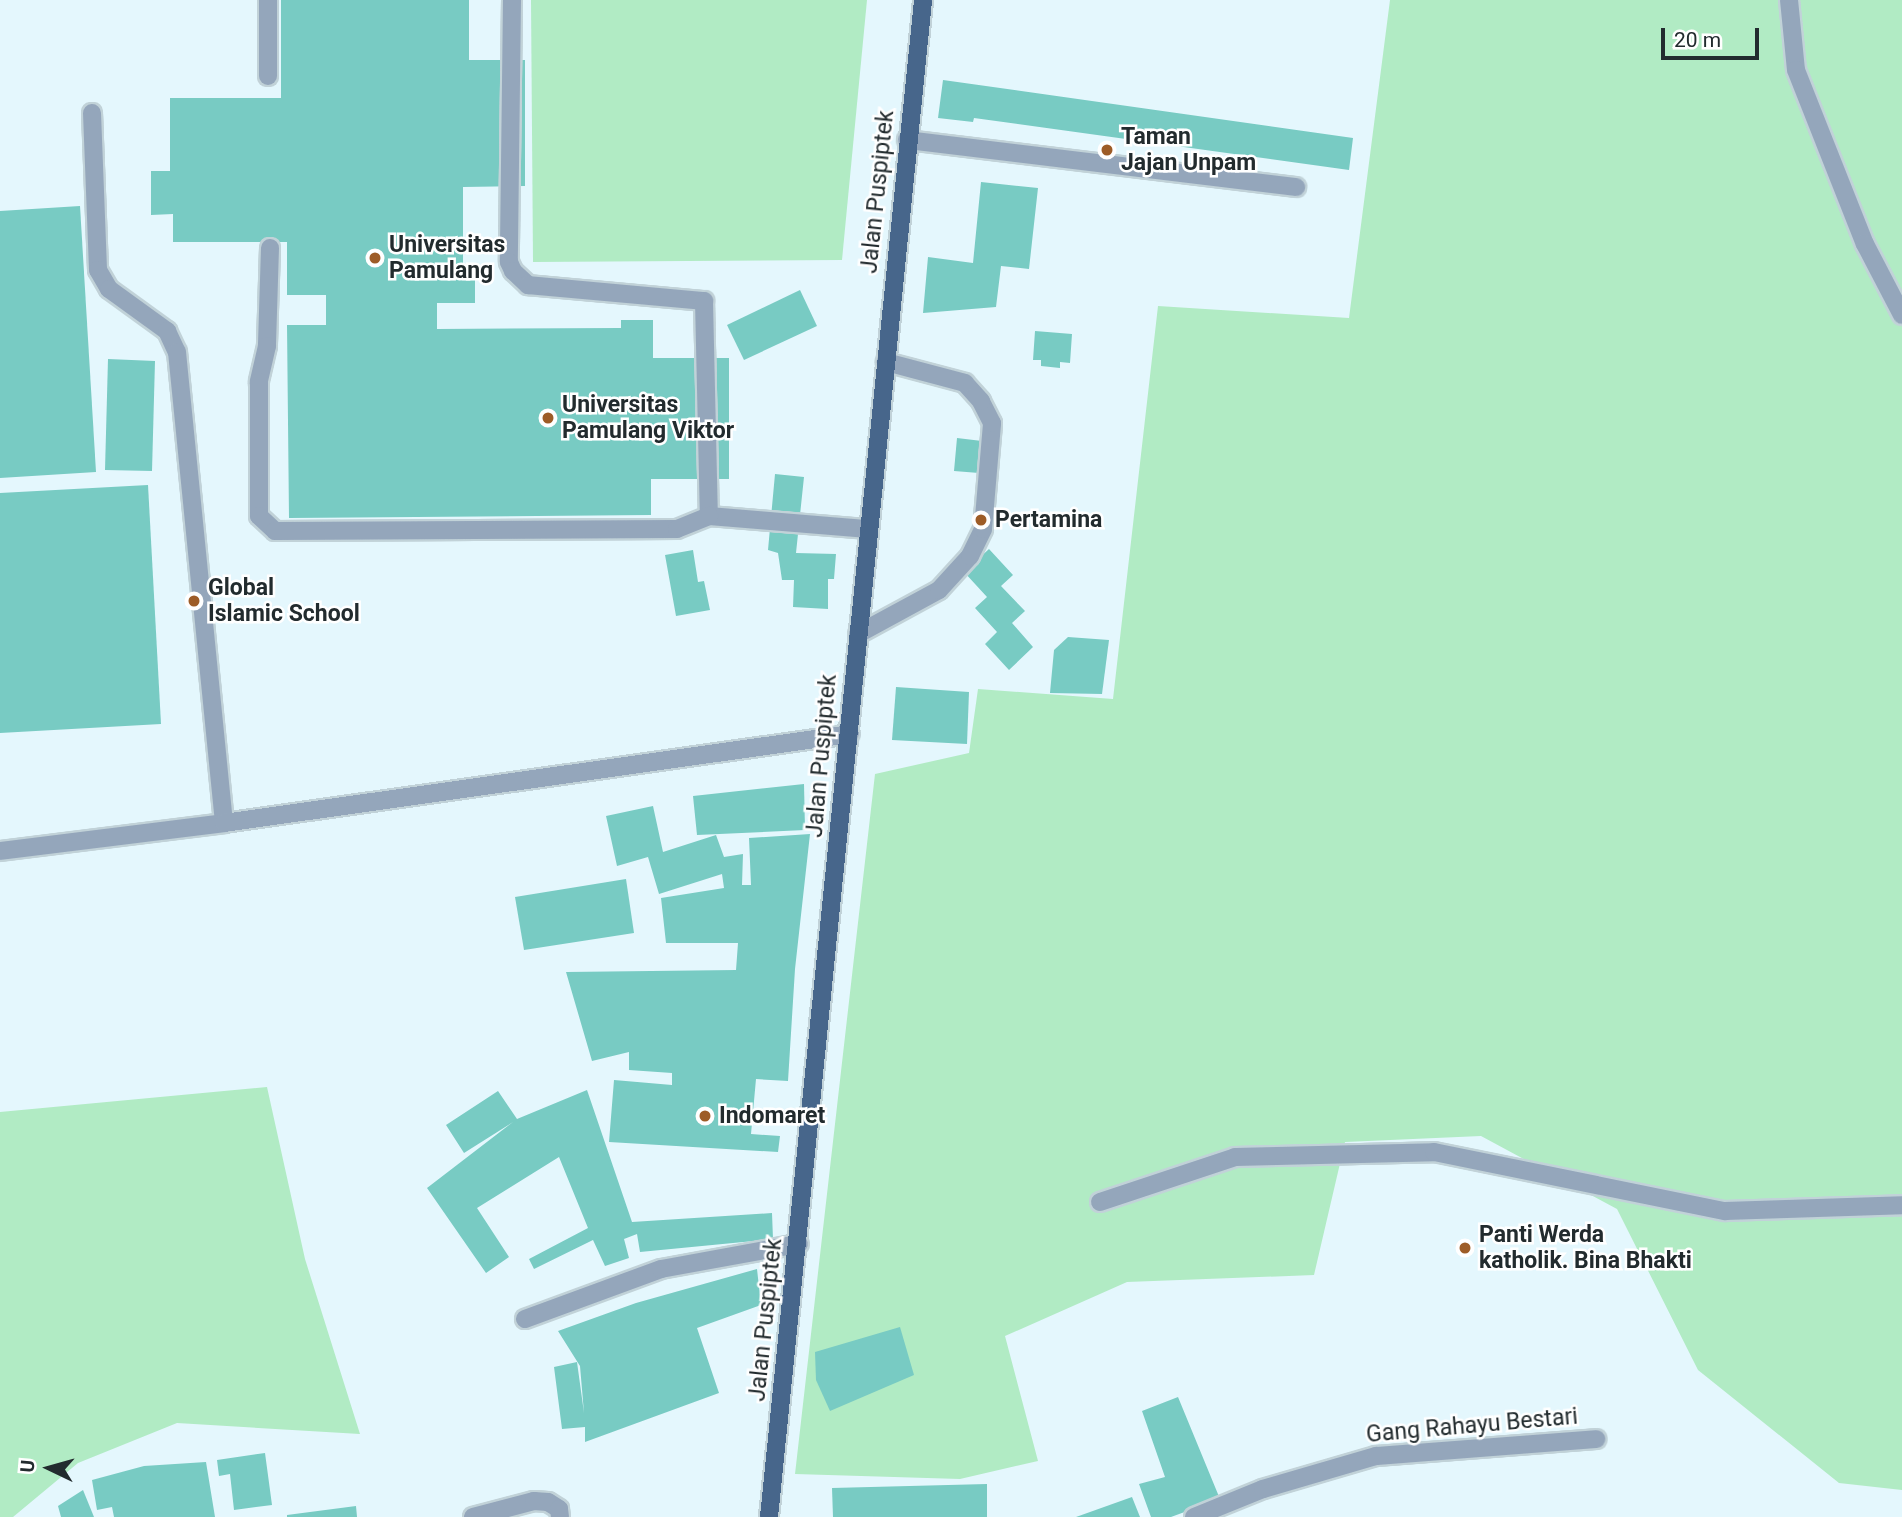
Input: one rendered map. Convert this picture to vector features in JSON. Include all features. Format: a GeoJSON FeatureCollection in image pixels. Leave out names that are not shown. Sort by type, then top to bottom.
{"type":"FeatureCollection","features":[{"type":"Feature","properties":{"kind":"main road","name":"Jalan Puspiptek"},"geometry":{"type":"LineString","coordinates":[[769,1517],[799,1244],[868,529],[923,0]]}},
{"type":"Feature","properties":{"kind":"street"},"geometry":{"type":"LineString","coordinates":[[268,0],[268,76]]}},
{"type":"Feature","properties":{"kind":"street"},"geometry":{"type":"LineString","coordinates":[[512,0],[509,262],[513,271],[528,285],[704,301],[709,516]]}},
{"type":"Feature","properties":{"kind":"street"},"geometry":{"type":"LineString","coordinates":[[1789,0],[1797,70],[1866,244],[1902,315]]}},
{"type":"Feature","properties":{"kind":"street"},"geometry":{"type":"LineString","coordinates":[[92,113],[98,270],[109,289],[167,331],[177,352],[224,823]]}},
{"type":"Feature","properties":{"kind":"street"},"geometry":{"type":"LineString","coordinates":[[907,140],[1296,187]]}},
{"type":"Feature","properties":{"kind":"street"},"geometry":{"type":"LineString","coordinates":[[270,248],[267,346],[259,382],[259,516],[275,531],[677,529],[709,516],[868,529]]}},
{"type":"Feature","properties":{"kind":"street"},"geometry":{"type":"LineString","coordinates":[[858,634],[939,590],[970,556],[983,529],[992,423],[981,401],[965,383],[886,362]]}},
{"type":"Feature","properties":{"kind":"street"},"geometry":{"type":"LineString","coordinates":[[0,851],[224,823],[850,734]]}},
{"type":"Feature","properties":{"kind":"street"},"geometry":{"type":"LineString","coordinates":[[1100,1202],[1235,1157],[1434,1152],[1725,1211],[1902,1205]]}},
{"type":"Feature","properties":{"kind":"street"},"geometry":{"type":"LineString","coordinates":[[525,1319],[661,1269],[799,1244]]}},
{"type":"Feature","properties":{"kind":"street","name":"Gang Rahayu Bestari"},"geometry":{"type":"LineString","coordinates":[[1194,1517],[1287,1481],[1376,1457],[1596,1440]]}},
{"type":"Feature","properties":{"kind":"street"},"geometry":{"type":"LineString","coordinates":[[473,1517],[534,1501],[548,1502],[559,1509],[560,1517]]}},
{"type":"Feature","properties":{"kind":"green space"},"geometry":{"type":"Polygon","coordinates":[[[531,0],[867,0],[842,260],[533,262],[531,0]]]}},
{"type":"Feature","properties":{"kind":"green space"},"geometry":{"type":"Polygon","coordinates":[[[1390,0],[1902,0],[1902,1490],[1839,1483],[1698,1370],[1617,1209],[1481,1136],[1345,1142],[1314,1275],[1127,1282],[1005,1336],[1038,1461],[960,1479],[795,1474],[875,774],[969,753],[978,689],[1113,699],[1158,306],[1349,318],[1390,0]]]}},
{"type":"Feature","properties":{"kind":"green space"},"geometry":{"type":"Polygon","coordinates":[[[267,1087],[305,1259],[360,1434],[177,1423],[78,1463],[13,1517],[0,1517],[0,1112],[267,1087]]]}},
{"type":"Feature","properties":{"kind":"building","name":"Universitas Pamulang"},"geometry":{"type":"Polygon","coordinates":[[[281,0],[469,0],[469,60],[525,60],[525,186],[463,187],[463,273],[475,273],[475,303],[437,303],[437,329],[621,328],[621,320],[653,320],[653,358],[729,358],[729,479],[651,479],[651,515],[289,518],[287,325],[326,325],[326,295],[287,295],[287,242],[173,242],[173,214],[151,215],[151,171],[170,171],[170,98],[281,98],[281,0]]]}},
{"type":"Feature","properties":{"kind":"building"},"geometry":{"type":"Polygon","coordinates":[[[943,80],[1353,138],[1349,170],[974,118],[973,122],[938,118],[943,80]]]}},
{"type":"Feature","properties":{"kind":"building"},"geometry":{"type":"Polygon","coordinates":[[[981,182],[1038,188],[1029,269],[1001,266],[996,307],[923,313],[928,257],[973,263],[981,182]]]}},
{"type":"Feature","properties":{"kind":"building"},"geometry":{"type":"Polygon","coordinates":[[[80,206],[96,472],[0,478],[0,211],[80,206]]]}},
{"type":"Feature","properties":{"kind":"building"},"geometry":{"type":"Polygon","coordinates":[[[800,290],[817,326],[744,360],[727,325],[800,290]]]}},
{"type":"Feature","properties":{"kind":"building"},"geometry":{"type":"Polygon","coordinates":[[[1035,331],[1072,334],[1070,363],[1060,362],[1060,368],[1041,366],[1041,360],[1033,360],[1035,331]]]}},
{"type":"Feature","properties":{"kind":"building"},"geometry":{"type":"Polygon","coordinates":[[[108,359],[155,361],[152,471],[105,470],[108,359]]]}},
{"type":"Feature","properties":{"kind":"building"},"geometry":{"type":"Polygon","coordinates":[[[957,438],[982,441],[979,473],[954,471],[957,438]]]}},
{"type":"Feature","properties":{"kind":"building"},"geometry":{"type":"Polygon","coordinates":[[[775,474],[804,477],[796,553],[836,554],[834,579],[828,579],[828,609],[793,607],[794,580],[782,580],[778,553],[768,550],[775,474]]]}},
{"type":"Feature","properties":{"kind":"building"},"geometry":{"type":"Polygon","coordinates":[[[148,485],[161,724],[0,733],[0,493],[148,485]]]}},
{"type":"Feature","properties":{"kind":"building"},"geometry":{"type":"Polygon","coordinates":[[[989,549],[1013,575],[1001,586],[1025,611],[1012,623],[1033,647],[1009,670],[985,644],[997,632],[975,608],[987,597],[964,572],[989,549]]]}},
{"type":"Feature","properties":{"kind":"building"},"geometry":{"type":"Polygon","coordinates":[[[693,550],[698,582],[704,581],[710,610],[676,616],[665,555],[693,550]]]}},
{"type":"Feature","properties":{"kind":"building"},"geometry":{"type":"Polygon","coordinates":[[[1068,637],[1109,640],[1102,694],[1050,693],[1054,650],[1068,637]]]}},
{"type":"Feature","properties":{"kind":"building"},"geometry":{"type":"Polygon","coordinates":[[[896,687],[969,692],[967,744],[892,740],[896,687]]]}},
{"type":"Feature","properties":{"kind":"building"},"geometry":{"type":"Polygon","coordinates":[[[804,784],[805,830],[697,835],[693,796],[804,784]]]}},
{"type":"Feature","properties":{"kind":"building"},"geometry":{"type":"Polygon","coordinates":[[[653,806],[663,852],[716,835],[724,857],[743,854],[742,885],[751,885],[749,838],[810,834],[795,969],[788,1081],[756,1079],[751,1134],[780,1136],[778,1152],[609,1142],[614,1080],[672,1085],[672,1073],[629,1070],[629,1052],[592,1061],[566,972],[736,970],[738,943],[666,943],[661,898],[724,888],[722,874],[659,894],[648,857],[617,866],[606,816],[653,806]]]}},
{"type":"Feature","properties":{"kind":"building"},"geometry":{"type":"Polygon","coordinates":[[[626,879],[634,933],[524,950],[515,897],[626,879]]]}},
{"type":"Feature","properties":{"kind":"building"},"geometry":{"type":"Polygon","coordinates":[[[587,1090],[632,1222],[772,1213],[773,1239],[640,1252],[637,1234],[624,1239],[629,1258],[605,1266],[593,1240],[534,1269],[529,1259],[588,1228],[559,1157],[477,1208],[509,1257],[486,1273],[427,1188],[513,1122],[464,1153],[446,1125],[498,1091],[517,1119],[587,1090]]]}},
{"type":"Feature","properties":{"kind":"building"},"geometry":{"type":"Polygon","coordinates":[[[757,1269],[761,1305],[697,1328],[719,1393],[585,1442],[585,1427],[562,1429],[554,1367],[577,1362],[584,1413],[580,1366],[558,1331],[636,1303],[757,1269]]]}},
{"type":"Feature","properties":{"kind":"building"},"geometry":{"type":"Polygon","coordinates":[[[900,1327],[914,1375],[830,1411],[816,1380],[815,1352],[900,1327]]]}},
{"type":"Feature","properties":{"kind":"building"},"geometry":{"type":"Polygon","coordinates":[[[1178,1397],[1220,1499],[1171,1517],[1151,1517],[1139,1484],[1165,1477],[1142,1411],[1178,1397]]]}},
{"type":"Feature","properties":{"kind":"building"},"geometry":{"type":"Polygon","coordinates":[[[265,1453],[272,1505],[234,1510],[230,1474],[219,1476],[217,1460],[265,1453]]]}},
{"type":"Feature","properties":{"kind":"building"},"geometry":{"type":"Polygon","coordinates":[[[206,1462],[215,1517],[114,1517],[112,1507],[97,1510],[92,1480],[144,1466],[206,1462]]]}},
{"type":"Feature","properties":{"kind":"building"},"geometry":{"type":"Polygon","coordinates":[[[987,1484],[987,1517],[833,1517],[832,1488],[987,1484]]]}},
{"type":"Feature","properties":{"kind":"building"},"geometry":{"type":"Polygon","coordinates":[[[83,1490],[94,1517],[61,1517],[58,1506],[83,1490]]]}},
{"type":"Feature","properties":{"kind":"building"},"geometry":{"type":"Polygon","coordinates":[[[1132,1497],[1140,1517],[1076,1517],[1132,1497]]]}},
{"type":"Feature","properties":{"kind":"building"},"geometry":{"type":"Polygon","coordinates":[[[356,1506],[357,1517],[287,1517],[287,1515],[356,1506]]]}},
{"type":"Feature","properties":{"kind":"place","name":"Taman Jajan Unpam"},"geometry":{"type":"Point","coordinates":[1107,150]}},
{"type":"Feature","properties":{"kind":"place","name":"Universitas Pamulang"},"geometry":{"type":"Point","coordinates":[375,258]}},
{"type":"Feature","properties":{"kind":"place","name":"Universitas Pamulang Viktor"},"geometry":{"type":"Point","coordinates":[548,418]}},
{"type":"Feature","properties":{"kind":"place","name":"Pertamina"},"geometry":{"type":"Point","coordinates":[981,520]}},
{"type":"Feature","properties":{"kind":"place","name":"Global Islamic School"},"geometry":{"type":"Point","coordinates":[194,601]}},
{"type":"Feature","properties":{"kind":"place","name":"Indomaret"},"geometry":{"type":"Point","coordinates":[705,1116]}},
{"type":"Feature","properties":{"kind":"place","name":"Panti Werda katholik. Bina Bhakti"},"geometry":{"type":"Point","coordinates":[1465,1248]}}]}
